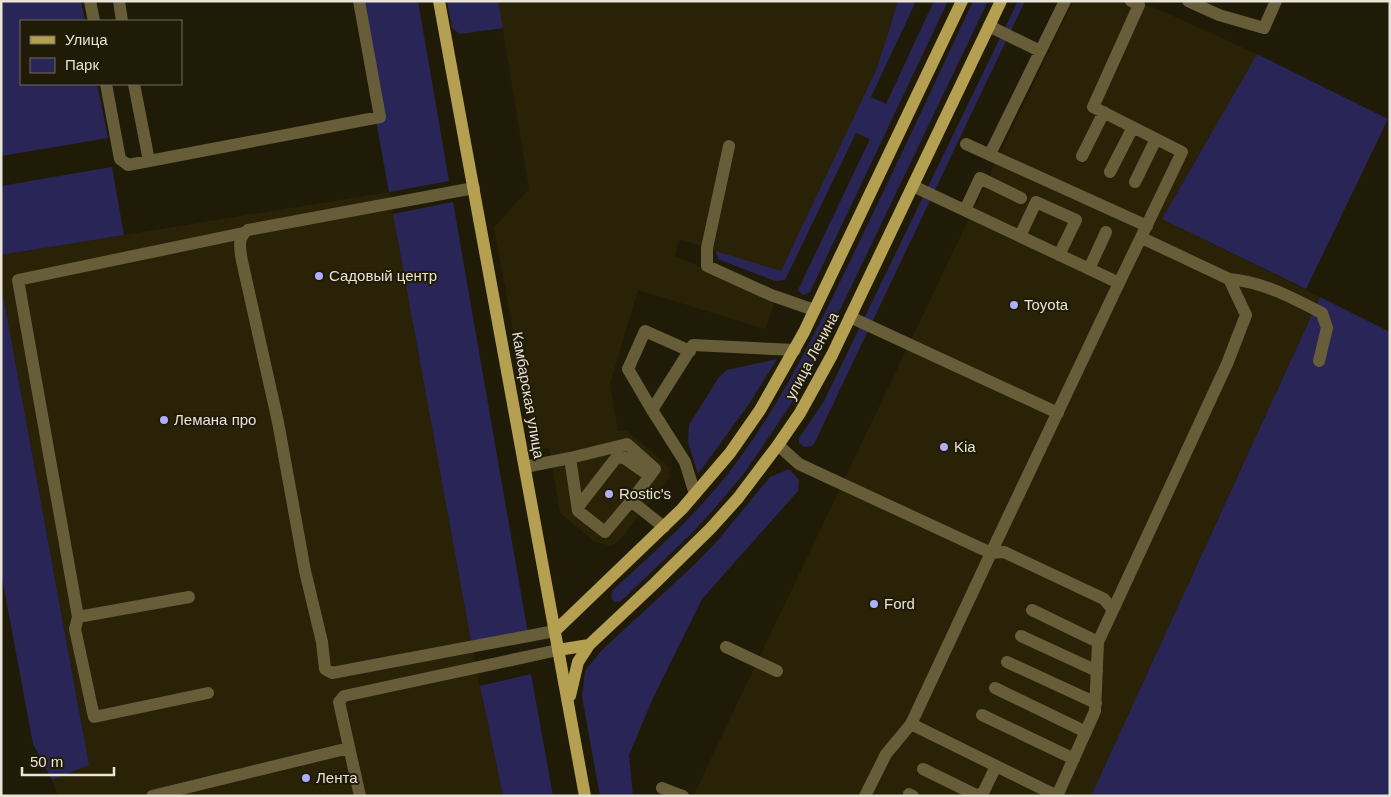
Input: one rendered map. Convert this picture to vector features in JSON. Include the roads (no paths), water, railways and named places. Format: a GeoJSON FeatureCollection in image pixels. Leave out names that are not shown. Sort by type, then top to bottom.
{"type":"FeatureCollection","features":[{"type":"Feature","properties":{"kind":"main road","name":"Камбарская улица"},"geometry":{"type":"LineString","coordinates":[[439,1],[569,705],[584,796]]}},
{"type":"Feature","properties":{"kind":"main road","name":"улица Ленина"},"geometry":{"type":"LineString","coordinates":[[555,632],[664,527],[695,494],[745,431],[794,350],[962,1]]}},
{"type":"Feature","properties":{"kind":"main road","name":"улица Ленина"},"geometry":{"type":"LineString","coordinates":[[589,644],[711,528],[738,498],[778,445],[814,389],[1001,1]]}},
{"type":"Feature","properties":{"kind":"main road"},"geometry":{"type":"LineString","coordinates":[[558,650],[589,644]]}},
{"type":"Feature","properties":{"kind":"main road"},"geometry":{"type":"LineString","coordinates":[[569,705],[576,670],[589,644]]}},
{"type":"Feature","properties":{"kind":"lane"},"geometry":{"type":"LineString","coordinates":[[90,1],[94,20]]}},
{"type":"Feature","properties":{"kind":"lane"},"geometry":{"type":"LineString","coordinates":[[119,1],[122,20]]}},
{"type":"Feature","properties":{"kind":"lane"},"geometry":{"type":"LineString","coordinates":[[106,85],[120,159],[128,165],[380,117],[359,1]]}},
{"type":"Feature","properties":{"kind":"lane"},"geometry":{"type":"LineString","coordinates":[[990,154],[1065,1]]}},
{"type":"Feature","properties":{"kind":"lane"},"geometry":{"type":"LineString","coordinates":[[865,796],[886,754],[911,724],[1182,152],[1093,107],[1139,5],[1131,1]]}},
{"type":"Feature","properties":{"kind":"lane"},"geometry":{"type":"LineString","coordinates":[[1188,1],[1219,15],[1264,28],[1276,1]]}},
{"type":"Feature","properties":{"kind":"lane"},"geometry":{"type":"LineString","coordinates":[[989,26],[1040,51]]}},
{"type":"Feature","properties":{"kind":"lane"},"geometry":{"type":"LineString","coordinates":[[134,85],[149,161]]}},
{"type":"Feature","properties":{"kind":"lane"},"geometry":{"type":"LineString","coordinates":[[1082,156],[1104,112]]}},
{"type":"Feature","properties":{"kind":"lane"},"geometry":{"type":"LineString","coordinates":[[1110,172],[1132,127]]}},
{"type":"Feature","properties":{"kind":"lane"},"geometry":{"type":"LineString","coordinates":[[1135,182],[1156,139]]}},
{"type":"Feature","properties":{"kind":"lane"},"geometry":{"type":"LineString","coordinates":[[966,144],[990,154],[1144,232],[1229,279],[1274,289],[1322,313],[1327,328],[1319,361]]}},
{"type":"Feature","properties":{"kind":"lane"},"geometry":{"type":"LineString","coordinates":[[728,146],[707,248],[707,266],[771,295],[814,310]]}},
{"type":"Feature","properties":{"kind":"lane"},"geometry":{"type":"LineString","coordinates":[[965,210],[980,178],[1021,198]]}},
{"type":"Feature","properties":{"kind":"lane"},"geometry":{"type":"LineString","coordinates":[[913,186],[1119,284]]}},
{"type":"Feature","properties":{"kind":"lane"},"geometry":{"type":"LineString","coordinates":[[208,693],[94,717],[75,629],[78,617],[18,280],[256,229],[474,188]]}},
{"type":"Feature","properties":{"kind":"lane"},"geometry":{"type":"LineString","coordinates":[[1020,236],[1036,202],[1076,220],[1059,255]]}},
{"type":"Feature","properties":{"kind":"lane"},"geometry":{"type":"LineString","coordinates":[[1089,269],[1106,232]]}},
{"type":"Feature","properties":{"kind":"lane"},"geometry":{"type":"LineString","coordinates":[[243,233],[240,245],[242,261],[278,422],[305,571],[322,642],[325,669],[332,673],[555,632]]}},
{"type":"Feature","properties":{"kind":"lane"},"geometry":{"type":"LineString","coordinates":[[911,724],[996,766],[1037,791],[1057,796],[1096,711],[1098,642],[1227,364],[1246,315],[1229,279]]}},
{"type":"Feature","properties":{"kind":"lane"},"geometry":{"type":"LineString","coordinates":[[850,317],[1058,413]]}},
{"type":"Feature","properties":{"kind":"lane"},"geometry":{"type":"LineString","coordinates":[[690,351],[646,331],[628,369],[685,462],[695,494]]}},
{"type":"Feature","properties":{"kind":"lane"},"geometry":{"type":"LineString","coordinates":[[652,410],[693,345],[794,350]]}},
{"type":"Feature","properties":{"kind":"lane"},"geometry":{"type":"LineString","coordinates":[[525,467],[627,444],[655,469],[606,532],[578,511],[570,458]]}},
{"type":"Feature","properties":{"kind":"lane"},"geometry":{"type":"LineString","coordinates":[[778,445],[800,464],[808,468],[991,553],[1004,552],[1104,599],[1113,610]]}},
{"type":"Feature","properties":{"kind":"lane"},"geometry":{"type":"LineString","coordinates":[[578,507],[616,458],[623,457],[650,476]]}},
{"type":"Feature","properties":{"kind":"lane"},"geometry":{"type":"LineString","coordinates":[[631,501],[664,527]]}},
{"type":"Feature","properties":{"kind":"lane"},"geometry":{"type":"LineString","coordinates":[[78,617],[189,596]]}},
{"type":"Feature","properties":{"kind":"lane"},"geometry":{"type":"LineString","coordinates":[[1032,610],[1098,642]]}},
{"type":"Feature","properties":{"kind":"lane"},"geometry":{"type":"LineString","coordinates":[[1020,636],[1097,671]]}},
{"type":"Feature","properties":{"kind":"lane"},"geometry":{"type":"LineString","coordinates":[[726,648],[777,671]]}},
{"type":"Feature","properties":{"kind":"lane"},"geometry":{"type":"LineString","coordinates":[[360,796],[339,702],[344,696],[558,650]]}},
{"type":"Feature","properties":{"kind":"lane"},"geometry":{"type":"LineString","coordinates":[[1007,662],[1096,703]]}},
{"type":"Feature","properties":{"kind":"lane"},"geometry":{"type":"LineString","coordinates":[[995,688],[1086,732]]}},
{"type":"Feature","properties":{"kind":"lane"},"geometry":{"type":"LineString","coordinates":[[982,715],[1074,759]]}},
{"type":"Feature","properties":{"kind":"lane"},"geometry":{"type":"LineString","coordinates":[[152,796],[349,748]]}},
{"type":"Feature","properties":{"kind":"lane"},"geometry":{"type":"LineString","coordinates":[[924,769],[978,796],[984,791],[996,766]]}},
{"type":"Feature","properties":{"kind":"lane"},"geometry":{"type":"LineString","coordinates":[[662,788],[684,796]]}},
{"type":"Feature","properties":{"kind":"place","name":"Садовый центр"},"geometry":{"type":"Point","coordinates":[319,276]}},
{"type":"Feature","properties":{"kind":"place","name":"Toyota"},"geometry":{"type":"Point","coordinates":[1014,305]}},
{"type":"Feature","properties":{"kind":"place","name":"Лемана про"},"geometry":{"type":"Point","coordinates":[164,420]}},
{"type":"Feature","properties":{"kind":"place","name":"Kia"},"geometry":{"type":"Point","coordinates":[944,447]}},
{"type":"Feature","properties":{"kind":"place","name":"Rostic's"},"geometry":{"type":"Point","coordinates":[609,494]}},
{"type":"Feature","properties":{"kind":"place","name":"Ford"},"geometry":{"type":"Point","coordinates":[874,604]}},
{"type":"Feature","properties":{"kind":"place","name":"Лента"},"geometry":{"type":"Point","coordinates":[306,778]}}]}
